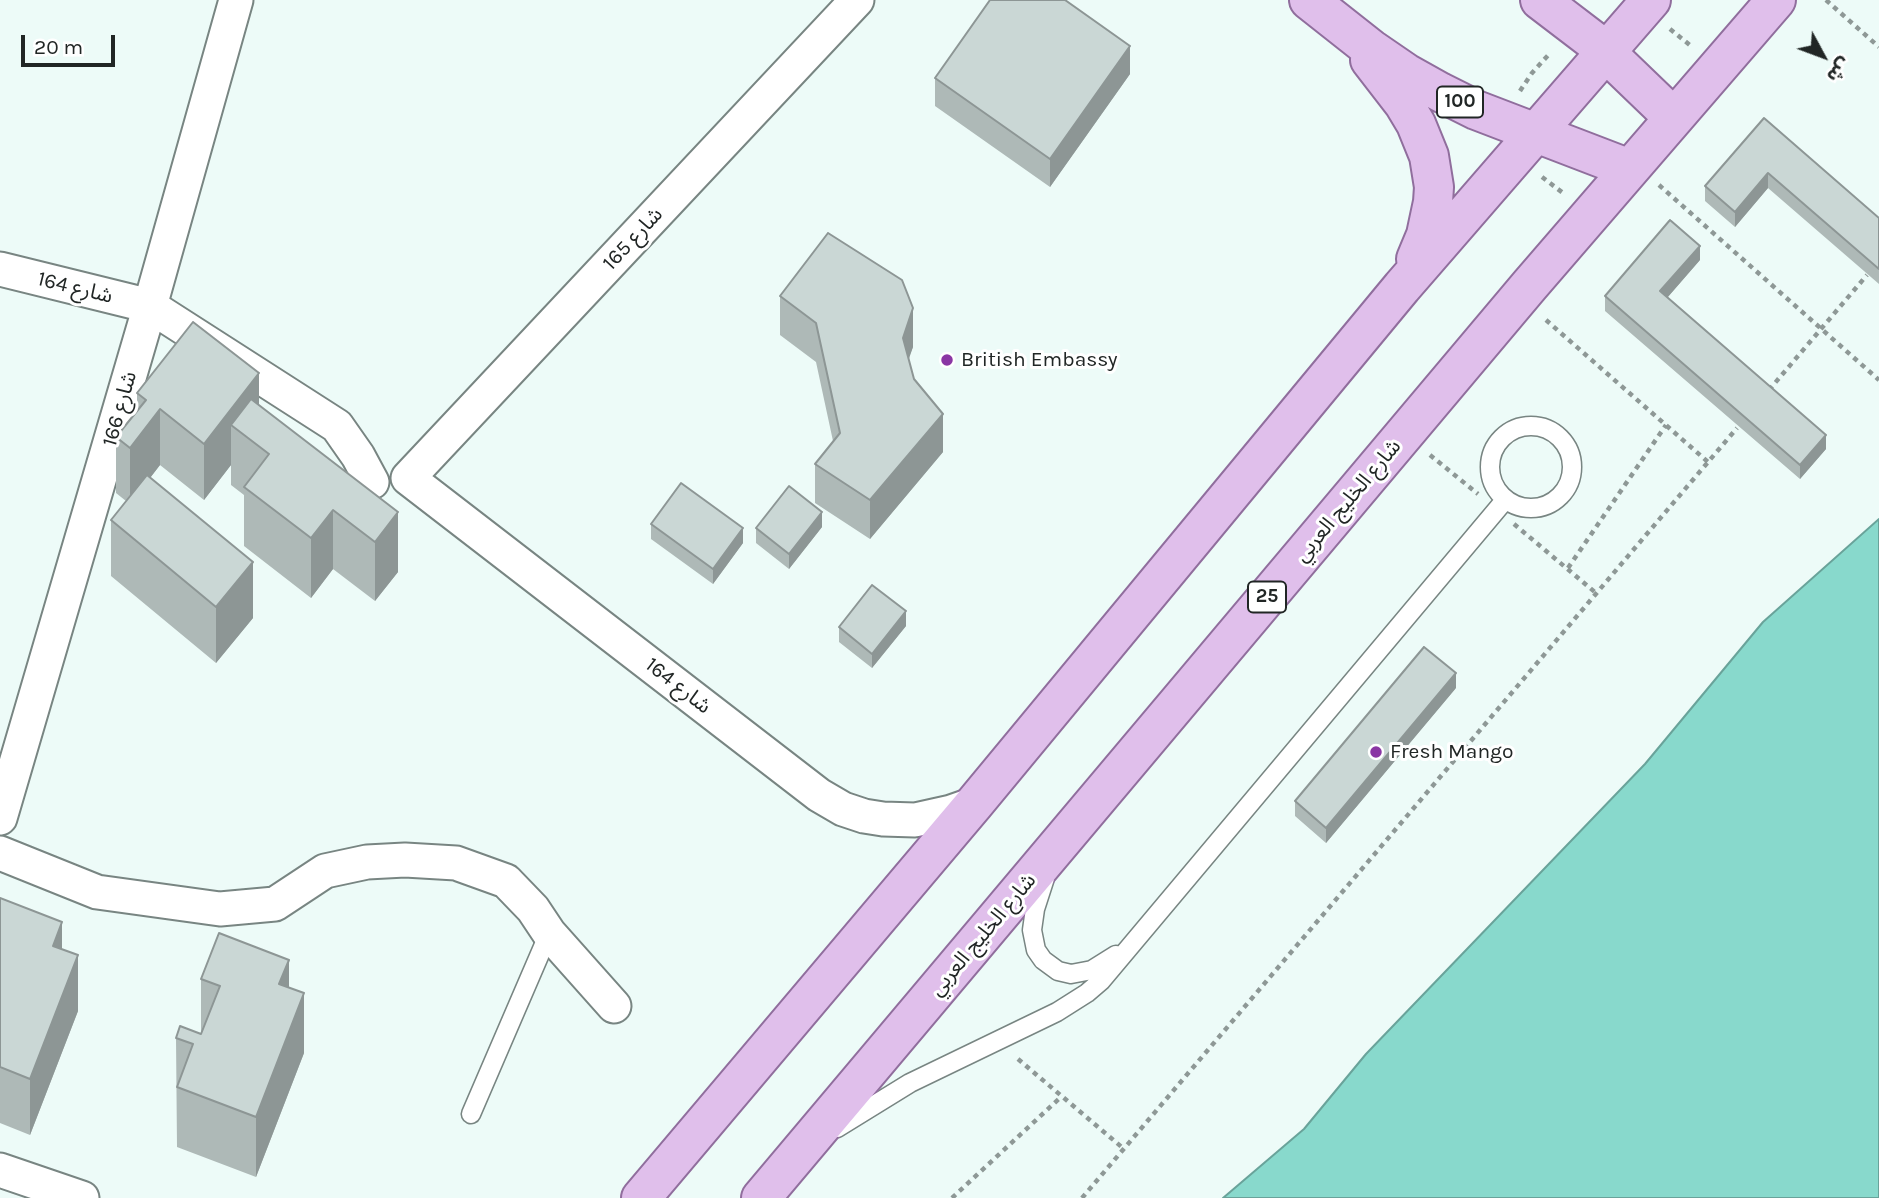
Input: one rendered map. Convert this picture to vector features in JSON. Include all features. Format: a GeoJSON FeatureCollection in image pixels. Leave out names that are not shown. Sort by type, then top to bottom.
{"type":"FeatureCollection","features":[{"type":"Feature","properties":{"kind":"main road"},"geometry":{"type":"LineString","coordinates":[[1540,0],[1606,52],[1674,118]]}},
{"type":"Feature","properties":{"kind":"main road","name":"شارع الخليج العربي"},"geometry":{"type":"LineString","coordinates":[[771,1189],[1060,843],[1776,0]]}},
{"type":"Feature","properties":{"kind":"main road"},"geometry":{"type":"LineString","coordinates":[[641,1198],[974,804],[1402,287],[1648,4]]}},
{"type":"Feature","properties":{"kind":"main road"},"geometry":{"type":"LineString","coordinates":[[1319,9],[1360,48],[1394,89],[1416,124],[1429,156],[1434,187],[1431,218],[1418,255],[1402,287]]}},
{"type":"Feature","properties":{"kind":"main road","name":"100"},"geometry":{"type":"LineString","coordinates":[[1319,9],[1385,60],[1476,110],[1525,145],[1633,166]]}},
{"type":"Feature","properties":{"kind":"street","name":"شارع 166"},"geometry":{"type":"LineString","coordinates":[[0,818],[150,306],[236,0]]}},
{"type":"Feature","properties":{"kind":"street","name":"شارع 165"},"geometry":{"type":"LineString","coordinates":[[408,478],[858,0]]}},
{"type":"Feature","properties":{"kind":"street","name":"شارع 164"},"geometry":{"type":"LineString","coordinates":[[0,269],[150,306],[337,426],[372,482]]}},
{"type":"Feature","properties":{"kind":"street","name":"شارع 164"},"geometry":{"type":"LineString","coordinates":[[408,478],[820,794],[844,809],[883,819],[915,820],[951,813],[974,804]]}},
{"type":"Feature","properties":{"kind":"street"},"geometry":{"type":"LineString","coordinates":[[0,853],[97,892],[220,909],[275,904],[325,871],[367,862],[405,860],[456,863],[506,881],[533,909],[549,933],[614,1006]]}},
{"type":"Feature","properties":{"kind":"street"},"geometry":{"type":"LineString","coordinates":[[0,1170],[29,1189],[82,1198]]}},
{"type":"Feature","properties":{"kind":"lane"},"geometry":{"type":"LineString","coordinates":[[1536,425],[1550,430],[1562,439],[1570,452],[1572,467],[1569,483],[1561,496],[1534,509],[1518,507],[1505,500],[1495,488],[1489,474],[1495,444],[1506,433],[1520,426],[1536,425]]}},
{"type":"Feature","properties":{"kind":"lane"},"geometry":{"type":"LineString","coordinates":[[771,1189],[841,1126],[885,1097],[1057,1012],[1087,993],[1108,974],[1505,500]]}},
{"type":"Feature","properties":{"kind":"lane"},"geometry":{"type":"LineString","coordinates":[[1060,843],[1044,881],[1033,921],[1034,943],[1044,960],[1058,971],[1081,973],[1106,963],[1140,935]]}},
{"type":"Feature","properties":{"kind":"lane"},"geometry":{"type":"LineString","coordinates":[[471,1114],[549,933]]}},
{"type":"Feature","properties":{"kind":"path"},"geometry":{"type":"LineString","coordinates":[[1826,0],[1879,47]]}},
{"type":"Feature","properties":{"kind":"path"},"geometry":{"type":"LineString","coordinates":[[1648,4],[1718,67]]}},
{"type":"Feature","properties":{"kind":"path"},"geometry":{"type":"LineString","coordinates":[[1525,145],[1591,215]]}},
{"type":"Feature","properties":{"kind":"path"},"geometry":{"type":"LineString","coordinates":[[1633,166],[1879,380]]}},
{"type":"Feature","properties":{"kind":"path"},"geometry":{"type":"LineString","coordinates":[[1766,394],[1867,275]]}},
{"type":"Feature","properties":{"kind":"path"},"geometry":{"type":"LineString","coordinates":[[1544,319],[1708,462]]}},
{"type":"Feature","properties":{"kind":"path"},"geometry":{"type":"LineString","coordinates":[[1569,568],[1666,425]]}},
{"type":"Feature","properties":{"kind":"path"},"geometry":{"type":"LineString","coordinates":[[1082,1198],[1737,428]]}},
{"type":"Feature","properties":{"kind":"path"},"geometry":{"type":"LineString","coordinates":[[997,1041],[1124,1149]]}},
{"type":"Feature","properties":{"kind":"path"},"geometry":{"type":"LineString","coordinates":[[952,1198],[1062,1096]]}},
{"type":"Feature","properties":{"kind":"shaded area"},"geometry":{"type":"Polygon","coordinates":[[[1879,519],[1879,1198],[1223,1198],[1304,1129],[1366,1054],[1645,764],[1763,622],[1879,519]]]}},
{"type":"Feature","properties":{"kind":"building"},"geometry":{"type":"Polygon","coordinates":[[[990,0],[1065,0],[1130,46],[1050,159],[935,78],[990,0]]]}},
{"type":"Feature","properties":{"kind":"building"},"geometry":{"type":"Polygon","coordinates":[[[1764,118],[1879,218],[1879,269],[1768,173],[1735,212],[1705,186],[1764,118]]]}},
{"type":"Feature","properties":{"kind":"building"},"geometry":{"type":"Polygon","coordinates":[[[1670,220],[1700,246],[1660,291],[1826,435],[1800,465],[1605,296],[1670,220]]]}},
{"type":"Feature","properties":{"kind":"building"},"geometry":{"type":"Polygon","coordinates":[[[828,233],[902,280],[913,308],[903,338],[914,379],[943,414],[870,500],[815,464],[840,433],[816,323],[780,296],[828,233]]]}},
{"type":"Feature","properties":{"kind":"building"},"geometry":{"type":"Polygon","coordinates":[[[193,322],[259,373],[204,444],[160,409],[130,448],[116,437],[146,400],[137,393],[193,322]]]}},
{"type":"Feature","properties":{"kind":"building"},"geometry":{"type":"Polygon","coordinates":[[[251,399],[398,512],[375,542],[333,510],[311,538],[244,487],[269,454],[231,425],[251,399]]]}},
{"type":"Feature","properties":{"kind":"building"},"geometry":{"type":"Polygon","coordinates":[[[147,475],[253,562],[216,607],[111,520],[147,475]]]}},
{"type":"Feature","properties":{"kind":"building"},"geometry":{"type":"Polygon","coordinates":[[[681,483],[743,528],[713,569],[651,524],[681,483]]]}},
{"type":"Feature","properties":{"kind":"building"},"geometry":{"type":"Polygon","coordinates":[[[789,486],[822,512],[789,554],[756,528],[789,486]]]}},
{"type":"Feature","properties":{"kind":"building"},"geometry":{"type":"Polygon","coordinates":[[[872,585],[906,611],[872,654],[839,627],[872,585]]]}},
{"type":"Feature","properties":{"kind":"building","name":"Fresh Mango"},"geometry":{"type":"Polygon","coordinates":[[[1424,647],[1456,673],[1326,828],[1295,801],[1424,647]]]}},
{"type":"Feature","properties":{"kind":"building"},"geometry":{"type":"Polygon","coordinates":[[[0,898],[62,922],[53,946],[78,955],[30,1079],[0,1067],[0,898]]]}},
{"type":"Feature","properties":{"kind":"building"},"geometry":{"type":"Polygon","coordinates":[[[219,933],[289,960],[279,984],[304,993],[256,1117],[177,1087],[193,1044],[176,1038],[180,1026],[201,1034],[220,986],[201,979],[219,933]]]}},
{"type":"Feature","properties":{"kind":"place","name":"British Embassy"},"geometry":{"type":"Point","coordinates":[947,360]}},
{"type":"Feature","properties":{"kind":"place","name":"Fresh Mango"},"geometry":{"type":"Point","coordinates":[1376,752]}}]}
